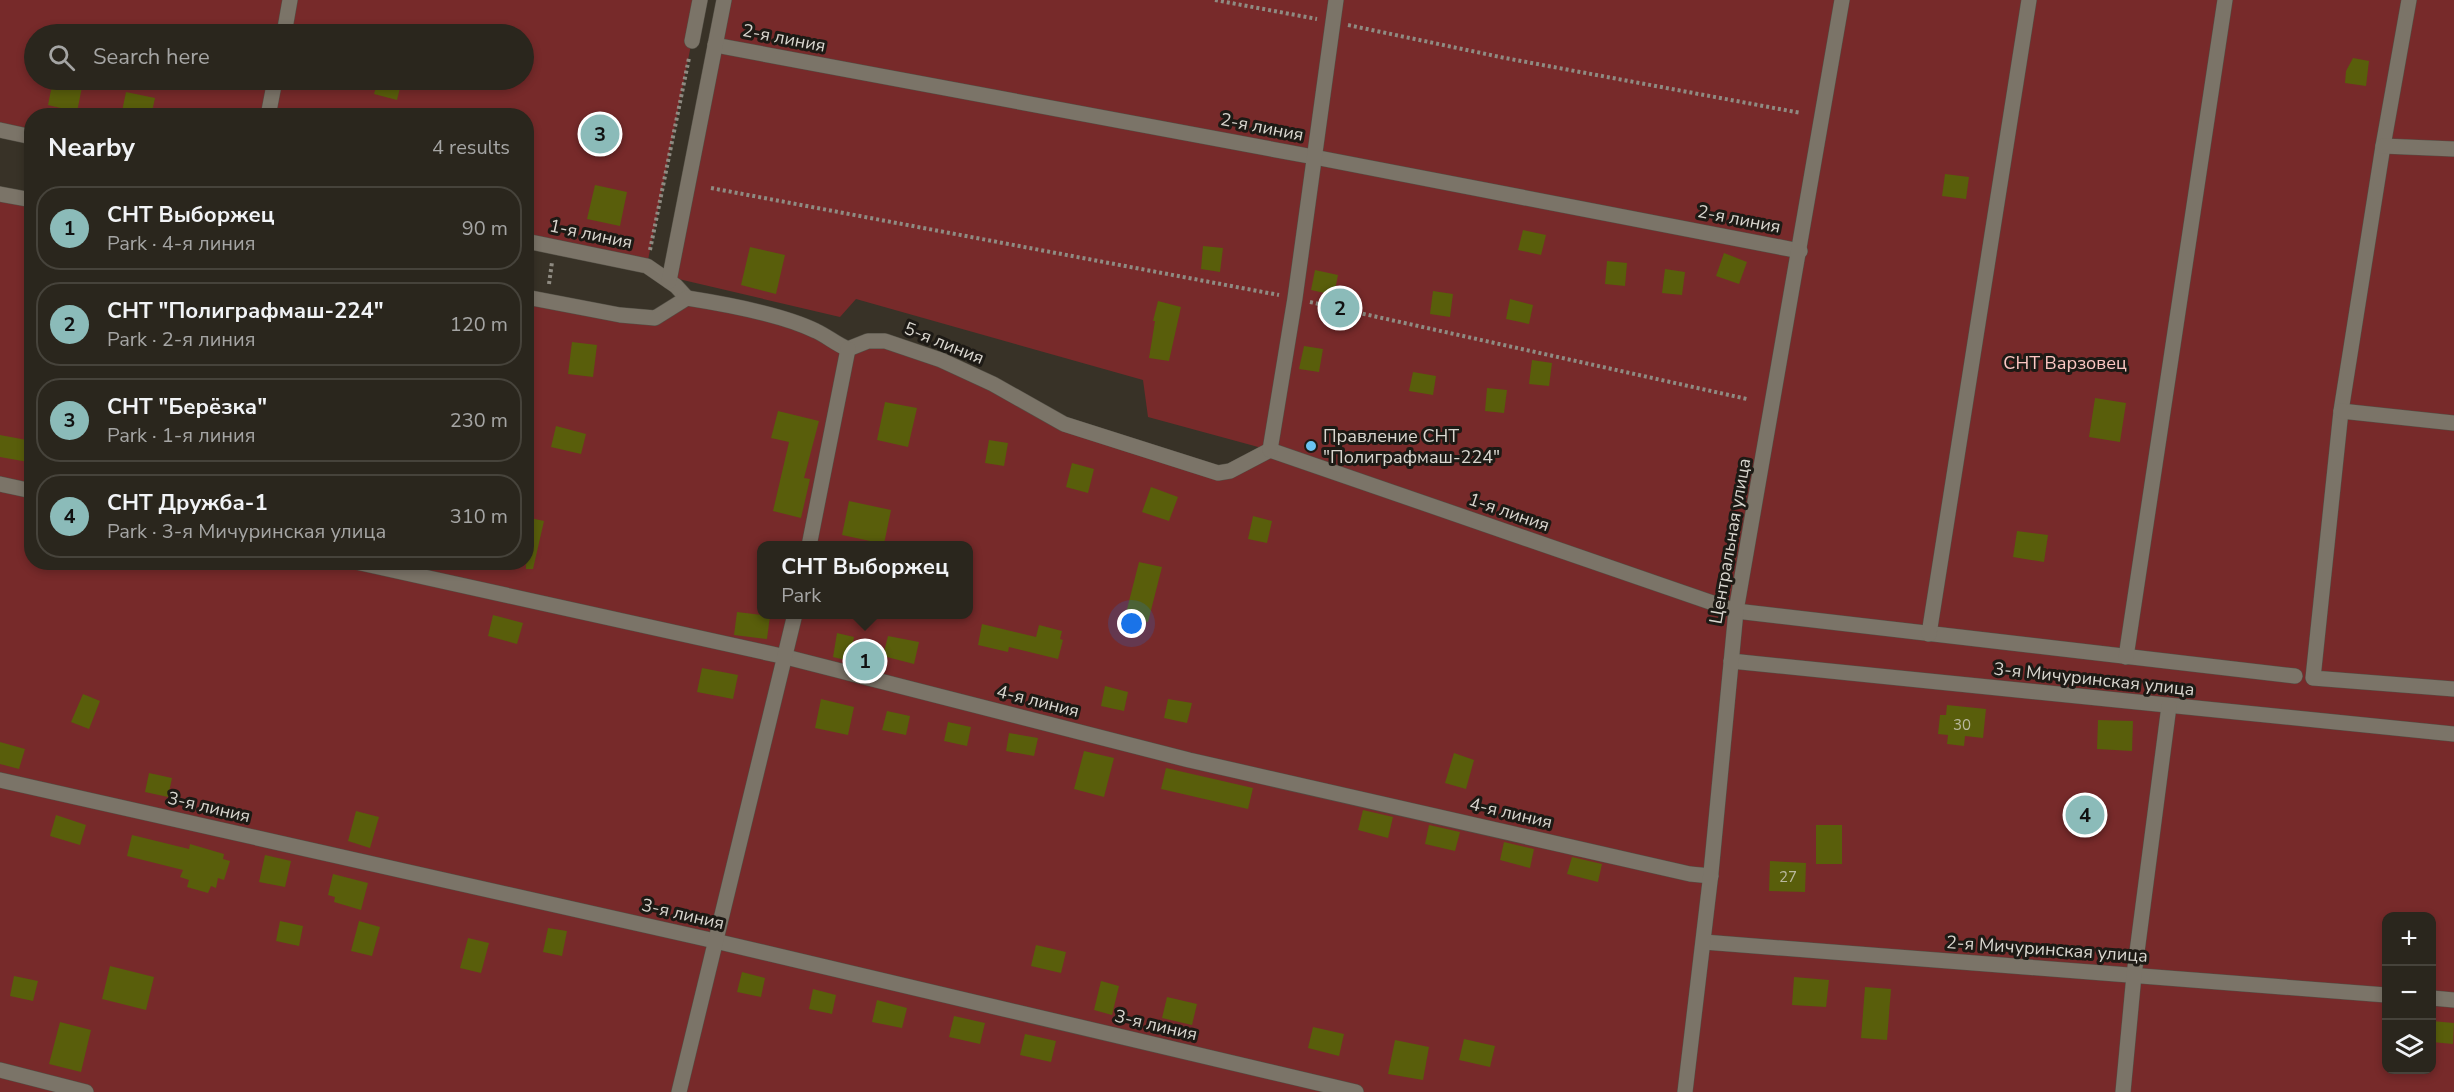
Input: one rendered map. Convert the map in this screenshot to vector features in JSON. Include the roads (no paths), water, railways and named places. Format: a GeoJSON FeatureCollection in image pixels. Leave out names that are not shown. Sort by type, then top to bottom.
{"type":"FeatureCollection","features":[{"type":"Feature","properties":{"kind":"street"},"geometry":{"type":"LineString","coordinates":[[286,24],[290,0]]}},
{"type":"Feature","properties":{"kind":"street"},"geometry":{"type":"LineString","coordinates":[[724,0],[669,281],[687,298],[791,322],[817,331],[835,344],[848,349],[809,541]]}},
{"type":"Feature","properties":{"kind":"street"},"geometry":{"type":"LineString","coordinates":[[1270,450],[1295,298],[1336,0]]}},
{"type":"Feature","properties":{"kind":"street","name":"Центральная улица"},"geometry":{"type":"LineString","coordinates":[[1685,1092],[1711,876],[1736,611],[1842,0]]}},
{"type":"Feature","properties":{"kind":"street"},"geometry":{"type":"LineString","coordinates":[[1929,634],[2029,0]]}},
{"type":"Feature","properties":{"kind":"street"},"geometry":{"type":"LineString","coordinates":[[2126,657],[2225,0]]}},
{"type":"Feature","properties":{"kind":"street"},"geometry":{"type":"LineString","coordinates":[[2409,0],[2383,146],[2341,411],[2313,678],[2454,689]]}},
{"type":"Feature","properties":{"kind":"street"},"geometry":{"type":"LineString","coordinates":[[692,41],[696,1]]}},
{"type":"Feature","properties":{"kind":"street","name":"2-я линия"},"geometry":{"type":"LineString","coordinates":[[715,45],[1800,251]]}},
{"type":"Feature","properties":{"kind":"street"},"geometry":{"type":"LineString","coordinates":[[270,108],[273,90]]}},
{"type":"Feature","properties":{"kind":"street"},"geometry":{"type":"LineString","coordinates":[[0,130],[24,135]]}},
{"type":"Feature","properties":{"kind":"street"},"geometry":{"type":"LineString","coordinates":[[2383,146],[2454,149]]}},
{"type":"Feature","properties":{"kind":"street"},"geometry":{"type":"LineString","coordinates":[[0,194],[24,198]]}},
{"type":"Feature","properties":{"kind":"street","name":"1-я линия"},"geometry":{"type":"LineString","coordinates":[[534,243],[647,266],[669,281]]}},
{"type":"Feature","properties":{"kind":"street"},"geometry":{"type":"LineString","coordinates":[[534,299],[620,315],[655,318],[687,298]]}},
{"type":"Feature","properties":{"kind":"street","name":"5-я линия"},"geometry":{"type":"LineString","coordinates":[[848,349],[868,341],[885,341],[941,360],[993,384],[1064,424],[1218,473],[1230,471],[1270,450]]}},
{"type":"Feature","properties":{"kind":"street"},"geometry":{"type":"LineString","coordinates":[[2341,411],[2454,423]]}},
{"type":"Feature","properties":{"kind":"street","name":"1-я линия"},"geometry":{"type":"LineString","coordinates":[[1270,450],[1736,611],[2295,676]]}},
{"type":"Feature","properties":{"kind":"street"},"geometry":{"type":"LineString","coordinates":[[0,484],[24,489]]}},
{"type":"Feature","properties":{"kind":"street","name":"4-я линия"},"geometry":{"type":"LineString","coordinates":[[392,570],[786,657],[1189,760],[1690,874],[1711,876]]}},
{"type":"Feature","properties":{"kind":"street"},"geometry":{"type":"LineString","coordinates":[[679,1092],[794,619]]}},
{"type":"Feature","properties":{"kind":"street","name":"3-я Мичуринская улица"},"geometry":{"type":"LineString","coordinates":[[1731,661],[2454,734]]}},
{"type":"Feature","properties":{"kind":"street"},"geometry":{"type":"LineString","coordinates":[[2123,1092],[2134,975],[2169,706]]}},
{"type":"Feature","properties":{"kind":"street","name":"3-я линия"},"geometry":{"type":"LineString","coordinates":[[0,780],[715,941],[1356,1092]]}},
{"type":"Feature","properties":{"kind":"street","name":"2-я Мичуринская улица"},"geometry":{"type":"LineString","coordinates":[[1704,942],[2382,995]]}},
{"type":"Feature","properties":{"kind":"street"},"geometry":{"type":"LineString","coordinates":[[2436,998],[2454,1000]]}},
{"type":"Feature","properties":{"kind":"street"},"geometry":{"type":"LineString","coordinates":[[0,1070],[86,1092]]}},
{"type":"Feature","properties":{"kind":"place","name":"СНТ \"Берёзка\""},"geometry":{"type":"Point","coordinates":[600,134]}},
{"type":"Feature","properties":{"kind":"place","name":"СНТ \"Полиграфмаш-224\""},"geometry":{"type":"Point","coordinates":[1340,308]}},
{"type":"Feature","properties":{"kind":"place","name":"Правление СНТ \"Полиграфмаш-224\""},"geometry":{"type":"Point","coordinates":[1311,446]}},
{"type":"Feature","properties":{"kind":"place","name":"СНТ Выборжец"},"geometry":{"type":"Point","coordinates":[865,661]}},
{"type":"Feature","properties":{"kind":"place","name":"СНТ Дружба-1"},"geometry":{"type":"Point","coordinates":[2085,815]}},
{"type":"Feature","properties":{"kind":"park label","name":"СНТ Варзовец"},"geometry":{"type":"Point","coordinates":[2065,363]}}]}
